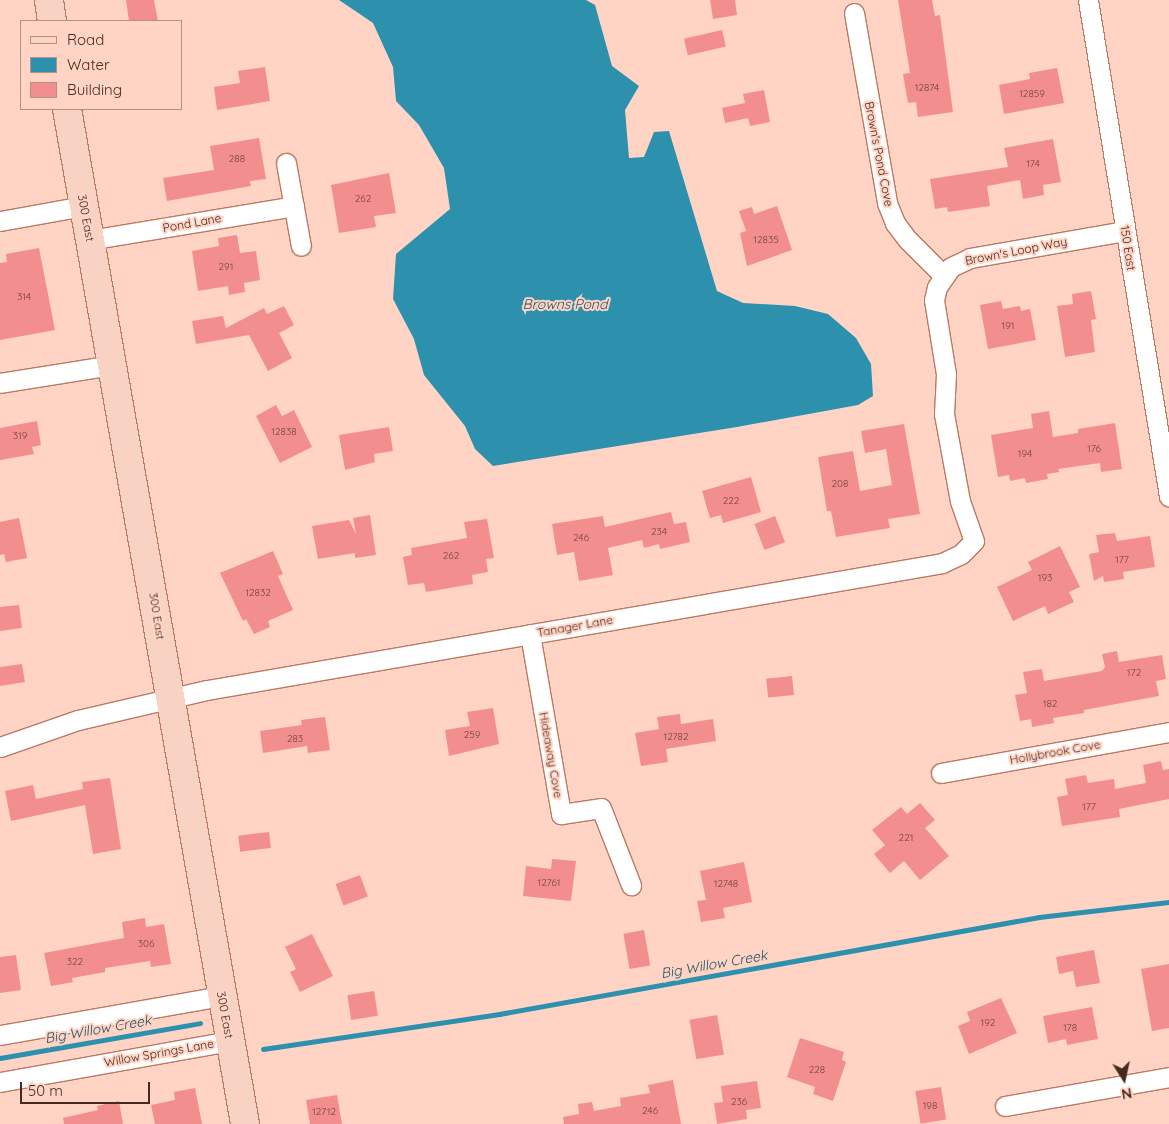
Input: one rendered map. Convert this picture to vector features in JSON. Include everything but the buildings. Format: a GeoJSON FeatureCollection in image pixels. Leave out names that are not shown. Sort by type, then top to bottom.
{"type":"FeatureCollection","features":[{"type":"Feature","properties":{"kind":"main road"},"geometry":{"type":"LineString","coordinates":[[49,0],[52,20]]}},
{"type":"Feature","properties":{"kind":"main road","name":"300 East"},"geometry":{"type":"LineString","coordinates":[[67,110],[89,240],[144,531],[170,700],[245,1124]]}},
{"type":"Feature","properties":{"kind":"street","name":"150 East"},"geometry":{"type":"LineString","coordinates":[[1088,0],[1169,496]]}},
{"type":"Feature","properties":{"kind":"street","name":"Brown's Pond Cove"},"geometry":{"type":"LineString","coordinates":[[854,13],[887,204],[908,240],[943,275]]}},
{"type":"Feature","properties":{"kind":"street"},"geometry":{"type":"LineString","coordinates":[[286,163],[301,246]]}},
{"type":"Feature","properties":{"kind":"street"},"geometry":{"type":"LineString","coordinates":[[0,222],[83,206]]}},
{"type":"Feature","properties":{"kind":"street","name":"Pond Lane"},"geometry":{"type":"LineString","coordinates":[[89,240],[294,206]]}},
{"type":"Feature","properties":{"kind":"street","name":"Brown's Loop Way"},"geometry":{"type":"LineString","coordinates":[[943,275],[960,262],[970,258],[1125,231]]}},
{"type":"Feature","properties":{"kind":"street","name":"Tanager Lane"},"geometry":{"type":"LineString","coordinates":[[0,747],[78,720],[207,690],[942,563],[961,554],[974,541],[960,502],[944,414],[945,360],[934,300],[943,275]]}},
{"type":"Feature","properties":{"kind":"street"},"geometry":{"type":"LineString","coordinates":[[0,383],[112,365]]}},
{"type":"Feature","properties":{"kind":"street","name":"Hideaway Cove"},"geometry":{"type":"LineString","coordinates":[[530,634],[561,814],[601,808],[631,885]]}},
{"type":"Feature","properties":{"kind":"street","name":"Hollybrook Cove"},"geometry":{"type":"LineString","coordinates":[[941,773],[1169,732]]}},
{"type":"Feature","properties":{"kind":"street"},"geometry":{"type":"LineString","coordinates":[[0,1035],[221,996]]}},
{"type":"Feature","properties":{"kind":"street","name":"Willow Springs Lane"},"geometry":{"type":"LineString","coordinates":[[0,1082],[230,1041]]}},
{"type":"Feature","properties":{"kind":"street"},"geometry":{"type":"LineString","coordinates":[[1005,1106],[1169,1077]]}},
{"type":"Feature","properties":{"kind":"water","name":"Browns Pond"},"geometry":{"type":"Polygon","coordinates":[[[339,0],[586,0],[595,5],[612,66],[639,86],[625,110],[629,158],[644,157],[654,132],[669,131],[717,291],[743,303],[795,306],[828,314],[856,338],[871,364],[873,396],[858,405],[737,427],[493,466],[475,449],[465,426],[424,375],[414,339],[393,299],[396,254],[450,209],[444,168],[419,125],[396,101],[393,67],[373,23],[339,0]]]}},
{"type":"Feature","properties":{"kind":"waterway","name":"Big Willow Creek"},"geometry":{"type":"LineString","coordinates":[[263,1049],[499,1014],[1039,917],[1169,902]]}},
{"type":"Feature","properties":{"kind":"waterway","name":"Big Willow Creek"},"geometry":{"type":"LineString","coordinates":[[0,1058],[200,1023]]}}]}
